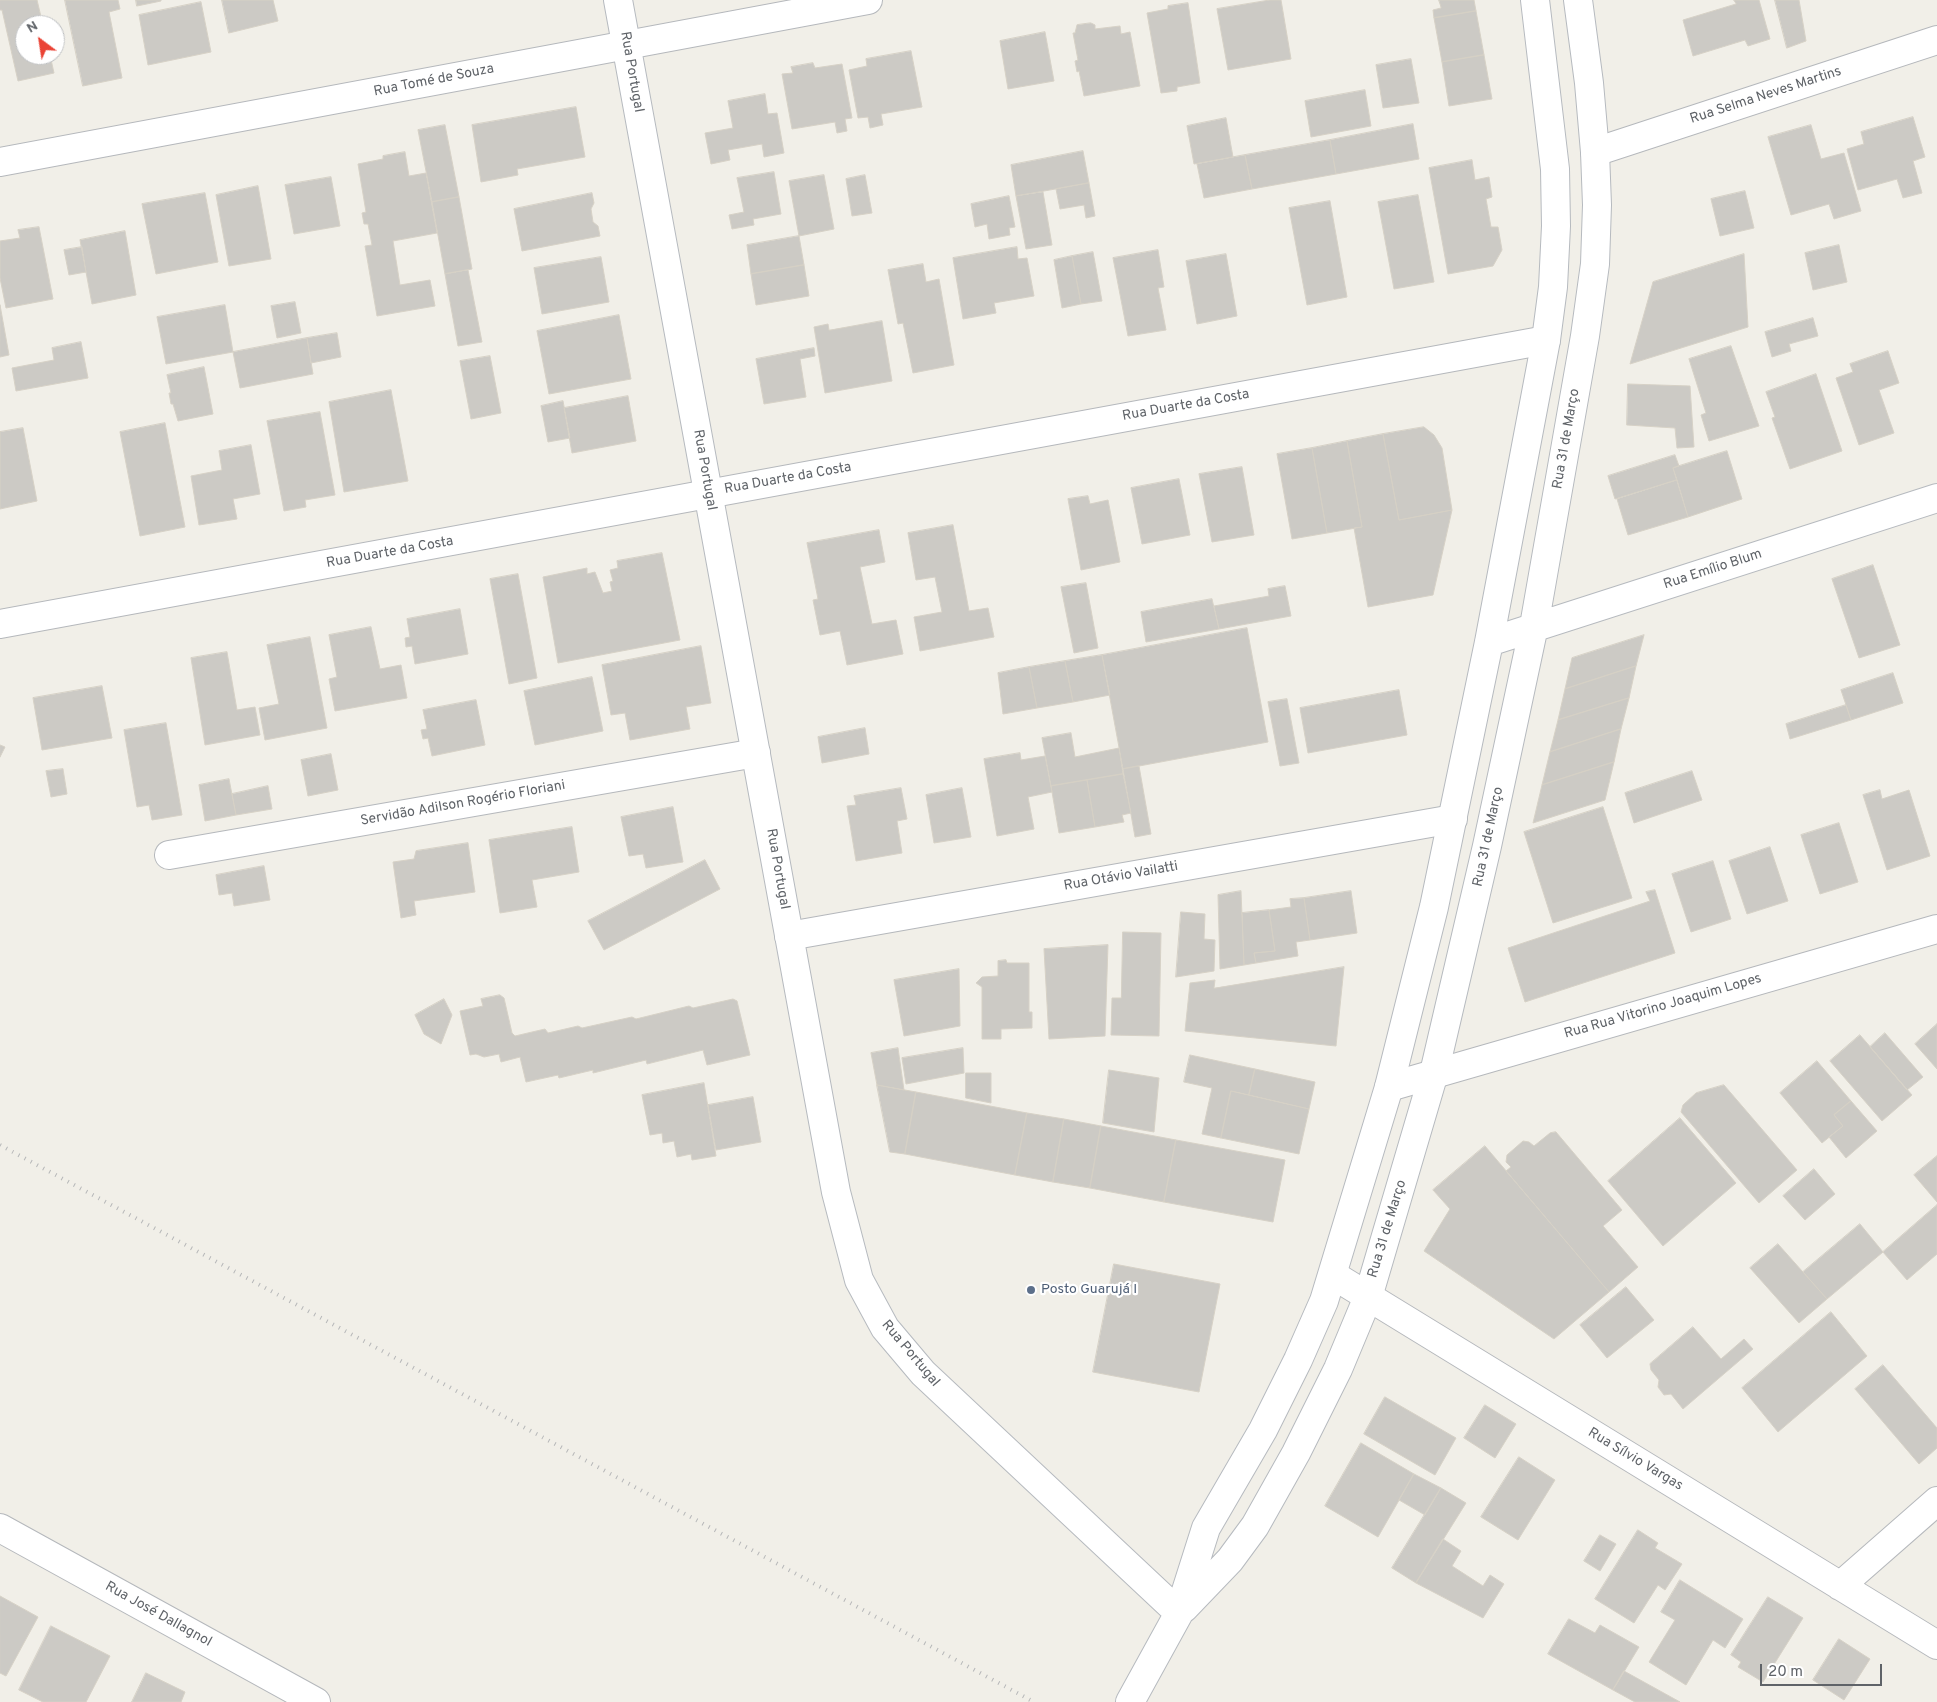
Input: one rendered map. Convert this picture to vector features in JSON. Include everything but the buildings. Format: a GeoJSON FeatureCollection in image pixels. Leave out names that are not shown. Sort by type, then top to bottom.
{"type":"FeatureCollection","features":[{"type":"Feature","properties":{"kind":"street","name":"Rua Portugal"},"geometry":{"type":"LineString","coordinates":[[618,0],[838,1200],[859,1280],[885,1328],[923,1373],[1179,1612]]}},
{"type":"Feature","properties":{"kind":"street","name":"Rua Tomé de Souza"},"geometry":{"type":"LineString","coordinates":[[0,162],[868,0]]}},
{"type":"Feature","properties":{"kind":"street","name":"Rua 31 de Março"},"geometry":{"type":"LineString","coordinates":[[1130,1702],[1179,1612],[1206,1528],[1263,1430],[1302,1352],[1324,1301],[1390,1087],[1434,907],[1489,642],[1546,340],[1553,287],[1556,226],[1555,170],[1535,0]]}},
{"type":"Feature","properties":{"kind":"street","name":"Rua 31 de Março"},"geometry":{"type":"LineString","coordinates":[[1179,1612],[1230,1560],[1255,1526],[1296,1453],[1338,1369],[1368,1297],[1434,1073],[1487,846],[1534,626],[1583,346],[1595,264],[1597,205],[1595,152],[1589,83],[1578,0]]}},
{"type":"Feature","properties":{"kind":"street","name":"Rua Selma Neves Martins"},"geometry":{"type":"LineString","coordinates":[[1595,152],[1937,40]]}},
{"type":"Feature","properties":{"kind":"street","name":"Rua Duarte da Costa"},"geometry":{"type":"LineString","coordinates":[[0,624],[1546,340]]}},
{"type":"Feature","properties":{"kind":"street","name":"Rua Emílio Blum"},"geometry":{"type":"LineString","coordinates":[[1489,642],[1937,498]]}},
{"type":"Feature","properties":{"kind":"street","name":"Servidão Adilson Rogério Floriani"},"geometry":{"type":"LineString","coordinates":[[170,855],[756,753]]}},
{"type":"Feature","properties":{"kind":"street","name":"Rua Otávio Vailatti"},"geometry":{"type":"LineString","coordinates":[[790,936],[1453,819]]}},
{"type":"Feature","properties":{"kind":"street","name":"Rua Rua Vitorino Joaquim Lopes"},"geometry":{"type":"LineString","coordinates":[[1390,1087],[1937,929]]}},
{"type":"Feature","properties":{"kind":"street","name":"Rua Sílvio Vargas"},"geometry":{"type":"LineString","coordinates":[[1333,1275],[1937,1646]]}},
{"type":"Feature","properties":{"kind":"street"},"geometry":{"type":"LineString","coordinates":[[1840,1586],[1937,1501]]}},
{"type":"Feature","properties":{"kind":"street","name":"Rua José Dallagnol"},"geometry":{"type":"LineString","coordinates":[[0,1528],[316,1702]]}},
{"type":"Feature","properties":{"kind":"railway"},"geometry":{"type":"LineString","coordinates":[[0,1145],[1034,1702]]}},
{"type":"Feature","properties":{"kind":"place","name":"Posto Guarujá I"},"geometry":{"type":"Point","coordinates":[1031,1290]}}]}
